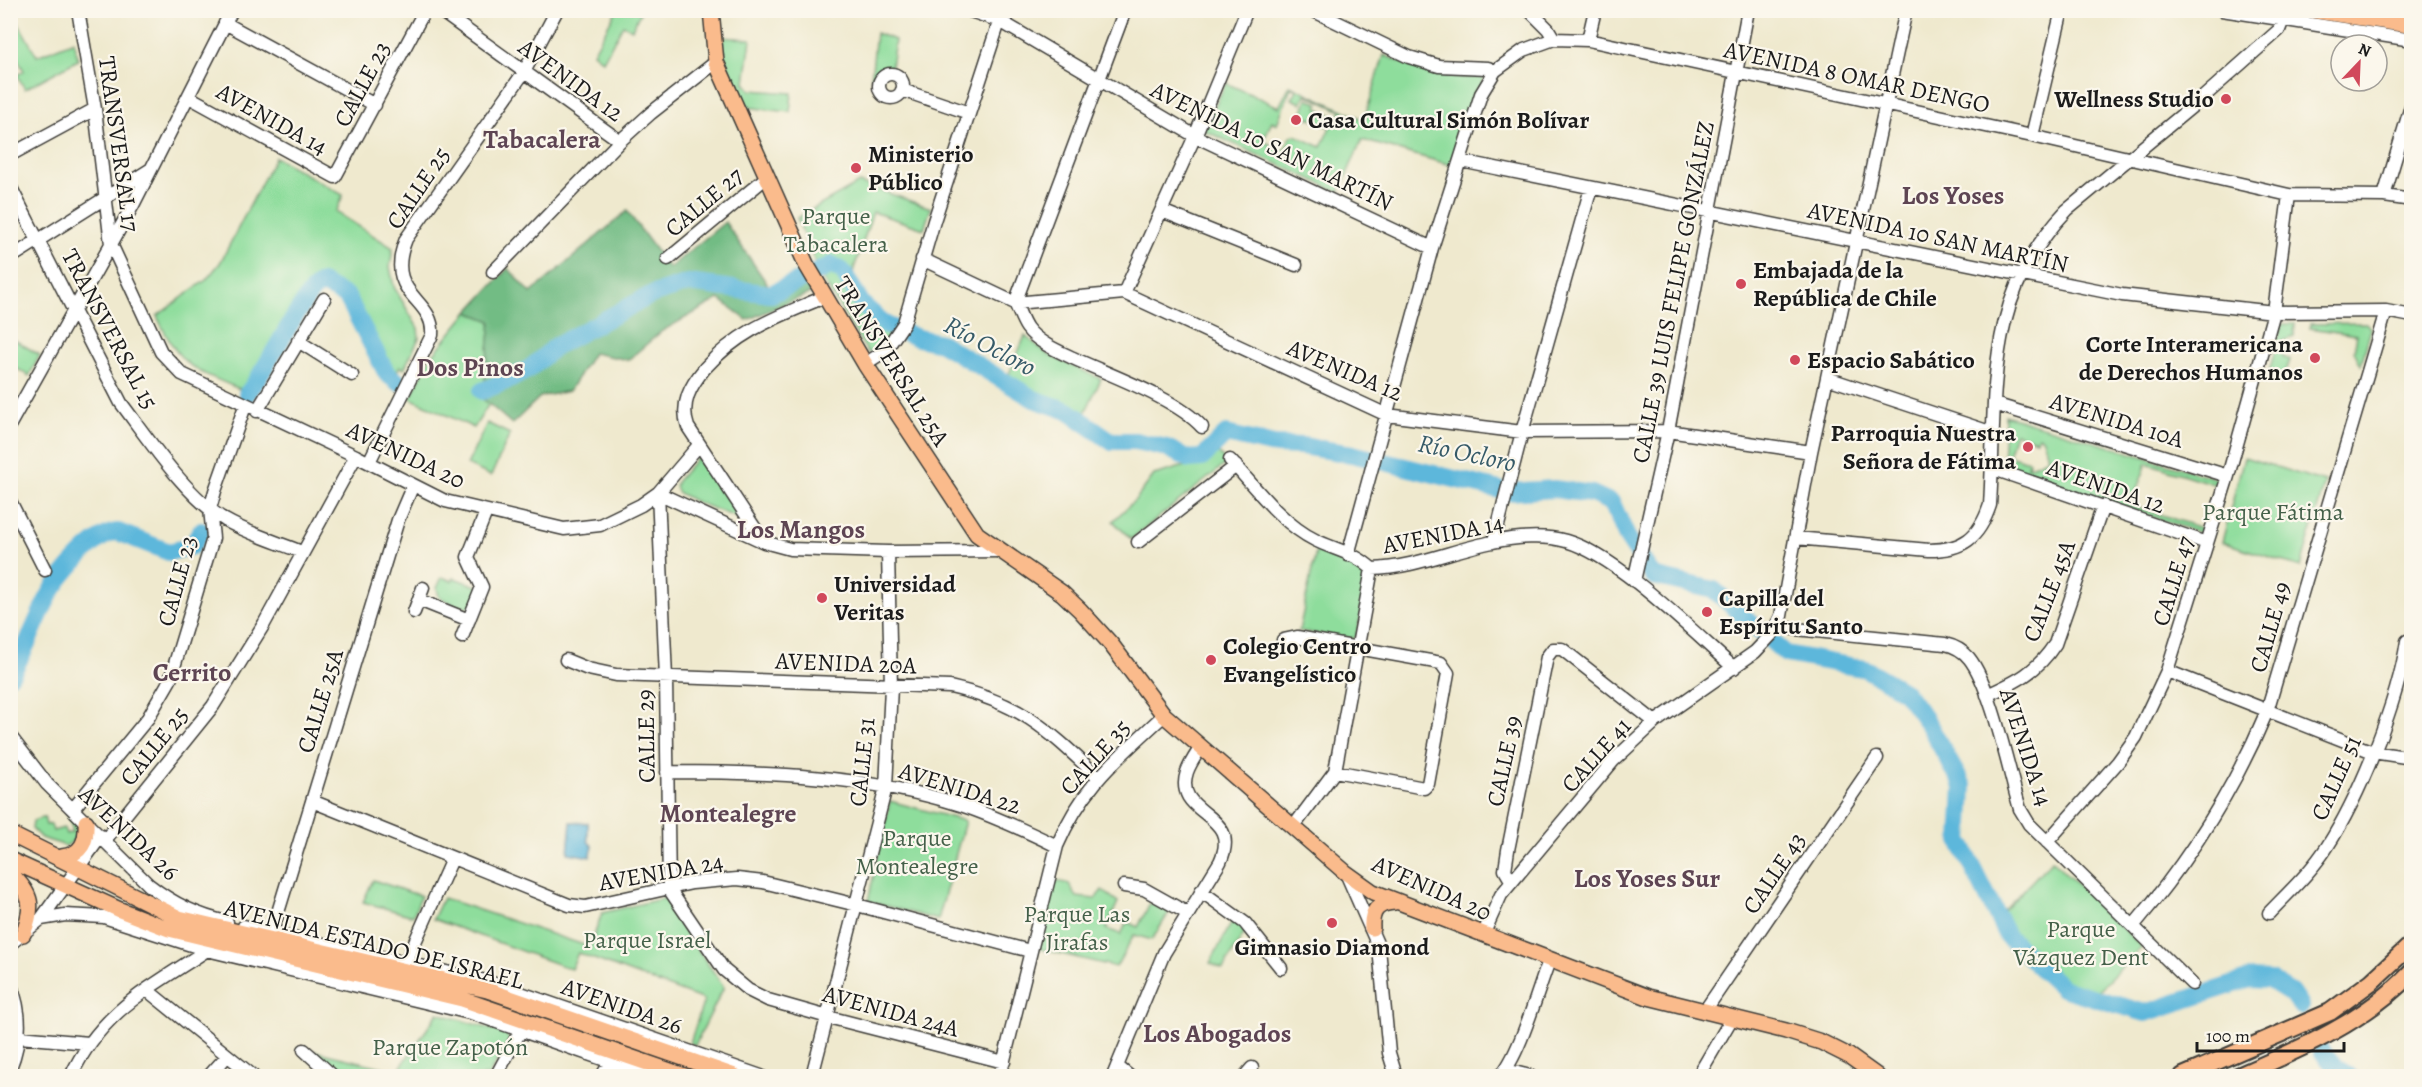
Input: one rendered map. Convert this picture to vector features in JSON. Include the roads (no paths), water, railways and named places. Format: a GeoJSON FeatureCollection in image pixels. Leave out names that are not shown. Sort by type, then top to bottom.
{"type":"FeatureCollection","features":[{"type":"Feature","properties":{"kind":"highway"},"geometry":{"type":"LineString","coordinates":[[2314,10],[2412,25]]}},
{"type":"Feature","properties":{"kind":"highway"},"geometry":{"type":"LineString","coordinates":[[2399,10],[2412,12]]}},
{"type":"Feature","properties":{"kind":"highway"},"geometry":{"type":"LineString","coordinates":[[2183,1077],[2330,1012],[2371,982],[2412,944]]}},
{"type":"Feature","properties":{"kind":"highway"},"geometry":{"type":"LineString","coordinates":[[2238,1077],[2337,1031],[2392,992],[2412,972]]}},
{"type":"Feature","properties":{"kind":"main road","name":"TRANSVERSAL 25A"},"geometry":{"type":"LineString","coordinates":[[711,10],[716,62],[806,264],[865,364],[977,534],[1000,551]]}},
{"type":"Feature","properties":{"kind":"main road","name":"AVENIDA 20"},"geometry":{"type":"LineString","coordinates":[[1000,551],[1062,593],[1099,628],[1164,715],[1345,872],[1373,892],[1648,997],[1821,1042],[1849,1056],[1877,1077]]}},
{"type":"Feature","properties":{"kind":"main road"},"geometry":{"type":"LineString","coordinates":[[62,857],[74,855],[82,848],[87,834],[86,822]]}},
{"type":"Feature","properties":{"kind":"main road","name":"AVENIDA ESTADO DE ISRAEL"},"geometry":{"type":"LineString","coordinates":[[10,834],[62,857],[188,921],[468,985],[735,1077]]}},
{"type":"Feature","properties":{"kind":"main road","name":"AVENIDA ESTADO DE ISRAEL"},"geometry":{"type":"LineString","coordinates":[[10,860],[128,914],[169,929],[462,999],[685,1077]]}},
{"type":"Feature","properties":{"kind":"main road"},"geometry":{"type":"LineString","coordinates":[[10,873],[24,886],[30,899],[31,910],[23,934]]}},
{"type":"Feature","properties":{"kind":"main road"},"geometry":{"type":"LineString","coordinates":[[1372,928],[1371,917],[1376,909],[1386,902],[1395,902]]}},
{"type":"Feature","properties":{"kind":"main road"},"geometry":{"type":"LineString","coordinates":[[545,1010],[573,1012]]}},
{"type":"Feature","properties":{"kind":"main road"},"geometry":{"type":"LineString","coordinates":[[640,1035],[659,1049]]}},
{"type":"Feature","properties":{"kind":"street","name":"TRANSVERSAL 17"},"geometry":{"type":"LineString","coordinates":[[78,10],[94,109],[111,244],[161,352],[169,363],[190,379],[251,409]]}},
{"type":"Feature","properties":{"kind":"street"},"geometry":{"type":"LineString","coordinates":[[10,424],[153,167],[232,10]]}},
{"type":"Feature","properties":{"kind":"street","name":"CALLE 23"},"geometry":{"type":"LineString","coordinates":[[335,177],[425,10]]}},
{"type":"Feature","properties":{"kind":"street","name":"AVENIDA 12"},"geometry":{"type":"LineString","coordinates":[[439,10],[620,141]]}},
{"type":"Feature","properties":{"kind":"street","name":"CALLE 25"},"geometry":{"type":"LineString","coordinates":[[369,462],[430,341],[432,326],[403,285],[400,270],[403,248],[411,231],[524,72],[557,10]]}},
{"type":"Feature","properties":{"kind":"street","name":"AVENIDA 10 SAN MARTÍN"},"geometry":{"type":"LineString","coordinates":[[967,10],[1001,16],[1099,80],[1195,136],[1432,248]]}},
{"type":"Feature","properties":{"kind":"street"},"geometry":{"type":"LineString","coordinates":[[1125,10],[1015,303],[1028,329],[1037,338],[1059,352],[1171,404],[1202,427]]}},
{"type":"Feature","properties":{"kind":"street"},"geometry":{"type":"LineString","coordinates":[[922,260],[1015,303],[1124,293],[1162,212],[1247,10]]}},
{"type":"Feature","properties":{"kind":"street"},"geometry":{"type":"LineString","coordinates":[[1312,10],[1409,57],[1439,66],[1488,68],[1495,71],[1475,109],[1461,161],[1432,248],[1348,555]]}},
{"type":"Feature","properties":{"kind":"street"},"geometry":{"type":"LineString","coordinates":[[1529,10],[1548,29],[1554,39]]}},
{"type":"Feature","properties":{"kind":"street"},"geometry":{"type":"LineString","coordinates":[[1588,40],[1595,10]]}},
{"type":"Feature","properties":{"kind":"street","name":"CALLE 39 LUIS FELIPE GONZÁLEZ"},"geometry":{"type":"LineString","coordinates":[[1634,581],[1643,550],[1712,213],[1735,73],[1749,10]]}},
{"type":"Feature","properties":{"kind":"street"},"geometry":{"type":"LineString","coordinates":[[1774,630],[1781,616],[1811,452],[1858,240],[1905,10]]}},
{"type":"Feature","properties":{"kind":"street"},"geometry":{"type":"LineString","coordinates":[[2032,136],[2062,10]]}},
{"type":"Feature","properties":{"kind":"street"},"geometry":{"type":"LineString","coordinates":[[2222,10],[2282,22],[2412,40]]}},
{"type":"Feature","properties":{"kind":"street"},"geometry":{"type":"LineString","coordinates":[[865,364],[885,351],[904,323],[922,260],[1001,16]]}},
{"type":"Feature","properties":{"kind":"street"},"geometry":{"type":"LineString","coordinates":[[1796,538],[1948,550],[1959,547],[1978,530],[1990,506],[1998,342],[2019,276],[2055,223],[2272,36],[2282,22]]}},
{"type":"Feature","properties":{"kind":"street"},"geometry":{"type":"LineString","coordinates":[[225,23],[375,105]]}},
{"type":"Feature","properties":{"kind":"street","name":"AVENIDA 8 OMAR DENGO"},"geometry":{"type":"LineString","coordinates":[[1495,71],[1524,50],[1554,39],[1588,40],[2032,136],[2289,195],[2384,195],[2412,200]]}},
{"type":"Feature","properties":{"kind":"street"},"geometry":{"type":"LineString","coordinates":[[493,272],[620,141],[651,113],[716,62]]}},
{"type":"Feature","properties":{"kind":"street"},"geometry":{"type":"LineString","coordinates":[[902,90],[969,113]]}},
{"type":"Feature","properties":{"kind":"street","name":"AVENIDA 14"},"geometry":{"type":"LineString","coordinates":[[189,97],[335,177]]}},
{"type":"Feature","properties":{"kind":"street"},"geometry":{"type":"LineString","coordinates":[[2384,195],[2412,103]]}},
{"type":"Feature","properties":{"kind":"street"},"geometry":{"type":"LineString","coordinates":[[10,155],[94,109]]}},
{"type":"Feature","properties":{"kind":"street","name":"AVENIDA 10 SAN MARTÍN"},"geometry":{"type":"LineString","coordinates":[[1461,161],[1712,213],[1858,240],[2019,276],[2122,296],[2274,312],[2385,311],[2412,316]]}},
{"type":"Feature","properties":{"kind":"street"},"geometry":{"type":"LineString","coordinates":[[10,258],[153,167]]}},
{"type":"Feature","properties":{"kind":"street","name":"CALLE 27"},"geometry":{"type":"LineString","coordinates":[[668,259],[768,176]]}},
{"type":"Feature","properties":{"kind":"street"},"geometry":{"type":"LineString","coordinates":[[102,178],[120,189]]}},
{"type":"Feature","properties":{"kind":"street","name":"TRANSVERSAL 15"},"geometry":{"type":"LineString","coordinates":[[10,186],[121,403],[185,483],[210,509]]}},
{"type":"Feature","properties":{"kind":"street"},"geometry":{"type":"LineString","coordinates":[[1494,542],[1522,432],[1591,188]]}},
{"type":"Feature","properties":{"kind":"street","name":"CALLE 47"},"geometry":{"type":"LineString","coordinates":[[2047,842],[2118,762],[2136,737],[2167,670],[2229,476],[2274,312],[2289,195]]}},
{"type":"Feature","properties":{"kind":"street"},"geometry":{"type":"LineString","coordinates":[[1162,212],[1296,265]]}},
{"type":"Feature","properties":{"kind":"street","name":"AVENIDA 12"},"geometry":{"type":"LineString","coordinates":[[1124,293],[1387,415],[1522,432],[1668,431],[1811,452]]}},
{"type":"Feature","properties":{"kind":"street"},"geometry":{"type":"LineString","coordinates":[[764,542],[699,446],[684,414],[688,394],[696,379],[735,338],[758,325],[824,296]]}},
{"type":"Feature","properties":{"kind":"street","name":"CALLE 23"},"geometry":{"type":"LineString","coordinates":[[73,809],[148,718],[170,680],[213,538],[210,509],[251,409],[324,299]]}},
{"type":"Feature","properties":{"kind":"street","name":"CALLE 49"},"geometry":{"type":"LineString","coordinates":[[2134,925],[2174,876],[2220,807],[2247,760],[2267,711],[2385,311]]}},
{"type":"Feature","properties":{"kind":"street"},"geometry":{"type":"LineString","coordinates":[[298,341],[352,375]]}},
{"type":"Feature","properties":{"kind":"street"},"geometry":{"type":"LineString","coordinates":[[1827,378],[1992,433]]}},
{"type":"Feature","properties":{"kind":"street","name":"AVENIDA 10A"},"geometry":{"type":"LineString","coordinates":[[1994,404],[2229,476]]}},
{"type":"Feature","properties":{"kind":"street","name":"AVENIDA 20"},"geometry":{"type":"LineString","coordinates":[[251,409],[369,462],[445,501],[551,527],[578,529],[600,525],[620,517],[658,493]]}},
{"type":"Feature","properties":{"kind":"street"},"geometry":{"type":"LineString","coordinates":[[699,446],[658,493],[764,542],[803,550],[1000,551]]}},
{"type":"Feature","properties":{"kind":"street","name":"CALLE 25"},"geometry":{"type":"LineString","coordinates":[[10,944],[41,919],[78,866],[213,706],[264,624],[356,456]]}},
{"type":"Feature","properties":{"kind":"street","name":"AVENIDA 14"},"geometry":{"type":"LineString","coordinates":[[1138,542],[1233,463],[1292,525],[1316,540],[1338,548],[1348,555],[1361,557],[1372,569],[1396,568],[1494,542],[1547,538],[1566,541],[1583,548],[1634,581],[1734,668]]}},
{"type":"Feature","properties":{"kind":"street","name":"AVENIDA 12"},"geometry":{"type":"LineString","coordinates":[[1991,468],[2207,543]]}},
{"type":"Feature","properties":{"kind":"street","name":"CALLE 25A"},"geometry":{"type":"LineString","coordinates":[[272,932],[398,520],[413,484]]}},
{"type":"Feature","properties":{"kind":"street","name":"CALLE 29"},"geometry":{"type":"LineString","coordinates":[[658,493],[666,678],[669,889]]}},
{"type":"Feature","properties":{"kind":"street"},"geometry":{"type":"LineString","coordinates":[[10,501],[45,570]]}},
{"type":"Feature","properties":{"kind":"street","name":"CALLE 45A"},"geometry":{"type":"LineString","coordinates":[[1987,695],[2025,678],[2045,660],[2055,644],[2103,507]]}},
{"type":"Feature","properties":{"kind":"street"},"geometry":{"type":"LineString","coordinates":[[210,509],[237,526],[302,552]]}},
{"type":"Feature","properties":{"kind":"street"},"geometry":{"type":"LineString","coordinates":[[462,636],[482,587],[468,557],[486,512]]}},
{"type":"Feature","properties":{"kind":"street"},"geometry":{"type":"LineString","coordinates":[[965,552],[973,544],[977,534]]}},
{"type":"Feature","properties":{"kind":"street","name":"CALLE 31"},"geometry":{"type":"LineString","coordinates":[[812,1077],[886,787],[891,687],[888,552]]}},
{"type":"Feature","properties":{"kind":"street"},"geometry":{"type":"LineString","coordinates":[[1294,826],[1335,771],[1372,569]]}},
{"type":"Feature","properties":{"kind":"street"},"geometry":{"type":"LineString","coordinates":[[419,600],[469,620]]}},
{"type":"Feature","properties":{"kind":"street","name":"AVENIDA 14"},"geometry":{"type":"LineString","coordinates":[[1774,630],[1945,644],[1955,647],[1968,657],[1987,695],[2020,809],[2029,824],[2192,984]]}},
{"type":"Feature","properties":{"kind":"street","name":"CALLE 41"},"geometry":{"type":"LineString","coordinates":[[1483,935],[1501,895],[1614,760],[1655,722],[1755,652],[1774,630]]}},
{"type":"Feature","properties":{"kind":"street"},"geometry":{"type":"LineString","coordinates":[[1283,640],[1297,637],[1441,663],[1446,667],[1448,674],[1428,784],[1424,788],[1335,771]]}},
{"type":"Feature","properties":{"kind":"street","name":"CALLE 51"},"geometry":{"type":"LineString","coordinates":[[2269,913],[2327,848],[2348,810],[2373,752],[2404,659],[2407,641]]}},
{"type":"Feature","properties":{"kind":"street","name":"CALLE 39"},"geometry":{"type":"LineString","coordinates":[[1512,882],[1505,870],[1508,850],[1547,657],[1553,649],[1562,649],[1655,722]]}},
{"type":"Feature","properties":{"kind":"street","name":"AVENIDA 20A"},"geometry":{"type":"LineString","coordinates":[[566,660],[616,675],[891,687],[950,687],[976,693],[1002,703],[1039,723],[1098,777]]}},
{"type":"Feature","properties":{"kind":"street"},"geometry":{"type":"LineString","coordinates":[[2167,670],[2373,752],[2412,758]]}},
{"type":"Feature","properties":{"kind":"street","name":"CALLE 35"},"geometry":{"type":"LineString","coordinates":[[1000,1077],[1058,846],[1078,802],[1098,777],[1164,715]]}},
{"type":"Feature","properties":{"kind":"street","name":"AVENIDA 26"},"geometry":{"type":"LineString","coordinates":[[10,736],[47,784],[166,899],[219,920],[476,978],[761,1077]]}},
{"type":"Feature","properties":{"kind":"street"},"geometry":{"type":"LineString","coordinates":[[1129,1077],[1115,1071],[1164,953],[1220,862],[1227,841],[1223,829],[1194,804],[1186,792],[1187,771],[1201,747]]}},
{"type":"Feature","properties":{"kind":"street","name":"CALLE 43"},"geometry":{"type":"LineString","coordinates":[[1704,1012],[1877,758]]}},
{"type":"Feature","properties":{"kind":"street","name":"AVENIDA 22"},"geometry":{"type":"LineString","coordinates":[[667,772],[760,772],[886,787],[959,805],[1005,822],[1058,846]]}},
{"type":"Feature","properties":{"kind":"street","name":"AVENIDA 24"},"geometry":{"type":"LineString","coordinates":[[312,801],[569,904],[585,907],[713,880],[737,879],[763,882],[856,904],[1030,951]]}},
{"type":"Feature","properties":{"kind":"street"},"geometry":{"type":"LineString","coordinates":[[406,962],[452,859]]}},
{"type":"Feature","properties":{"kind":"street"},"geometry":{"type":"LineString","coordinates":[[1345,872],[1379,948],[1389,1053],[1396,1077]]}},
{"type":"Feature","properties":{"kind":"street"},"geometry":{"type":"LineString","coordinates":[[1124,886],[1144,889],[1187,913]]}},
{"type":"Feature","properties":{"kind":"street","name":"AVENIDA 24A"},"geometry":{"type":"LineString","coordinates":[[669,889],[724,970],[748,990],[768,1000],[828,1017],[1004,1062]]}},
{"type":"Feature","properties":{"kind":"street"},"geometry":{"type":"LineString","coordinates":[[1201,891],[1245,923],[1281,968]]}},
{"type":"Feature","properties":{"kind":"street"},"geometry":{"type":"LineString","coordinates":[[41,919],[65,915],[104,917],[207,950],[427,1001],[521,1030],[651,1077]]}},
{"type":"Feature","properties":{"kind":"street"},"geometry":{"type":"LineString","coordinates":[[71,1077],[89,1043],[115,1012],[207,950]]}},
{"type":"Feature","properties":{"kind":"street"},"geometry":{"type":"LineString","coordinates":[[1530,1077],[1503,1074],[1549,961]]}},
{"type":"Feature","properties":{"kind":"street"},"geometry":{"type":"LineString","coordinates":[[10,983],[20,1037],[10,1068]]}},
{"type":"Feature","properties":{"kind":"street"},"geometry":{"type":"LineString","coordinates":[[147,990],[253,1077]]}},
{"type":"Feature","properties":{"kind":"street"},"geometry":{"type":"LineString","coordinates":[[1698,1077],[1732,1018]]}},
{"type":"Feature","properties":{"kind":"street"},"geometry":{"type":"LineString","coordinates":[[496,1077],[521,1030]]}},
{"type":"Feature","properties":{"kind":"street"},"geometry":{"type":"LineString","coordinates":[[20,1037],[89,1043]]}},
{"type":"Feature","properties":{"kind":"street"},"geometry":{"type":"LineString","coordinates":[[304,1050],[333,1077]]}},
{"type":"Feature","properties":{"kind":"street"},"geometry":{"type":"LineString","coordinates":[[208,1077],[227,1056]]}},
{"type":"Feature","properties":{"kind":"street"},"geometry":{"type":"LineString","coordinates":[[602,1077],[610,1063]]}},
{"type":"Feature","properties":{"kind":"water"},"geometry":{"type":"Polygon","coordinates":[[[571,822],[588,823],[588,841],[593,847],[590,857],[568,853],[571,822]]]}},
{"type":"Feature","properties":{"kind":"waterway","name":"Río Ocloro"},"geometry":{"type":"LineString","coordinates":[[482,391],[529,369],[556,346],[651,295],[688,283],[771,294],[832,265],[843,272],[862,304],[886,325],[918,338],[941,343],[1034,399],[1068,411],[1111,441],[1135,441],[1167,448],[1189,459],[1202,458],[1226,434],[1274,445],[1302,446],[1352,454],[1508,492],[1554,489],[1592,494],[1612,503],[1627,537],[1653,576],[1714,590],[1786,654],[1866,669],[1905,692],[1929,725],[1963,786],[1960,841],[2007,936],[2062,988],[2145,1013],[2250,979],[2270,980],[2291,993],[2300,1006]]}},
{"type":"Feature","properties":{"kind":"waterway","name":"Río Ocloro"},"geometry":{"type":"LineString","coordinates":[[247,394],[295,316],[321,283],[347,297],[387,374],[398,382]]}},
{"type":"Feature","properties":{"kind":"waterway","name":"Río Ocloro"},"geometry":{"type":"LineString","coordinates":[[10,676],[54,588],[79,557],[100,539],[118,532],[169,552],[192,546],[201,531]]}},
{"type":"Feature","properties":{"kind":"waterway","name":"Río Ocloro"},"geometry":{"type":"LineString","coordinates":[[2322,1051],[2336,1068],[2349,1076]]}},
{"type":"Feature","properties":{"kind":"place","name":"Wellness Studio"},"geometry":{"type":"Point","coordinates":[2226,99]}},
{"type":"Feature","properties":{"kind":"place","name":"Casa Cultural Simón Bolívar"},"geometry":{"type":"Point","coordinates":[1296,120]}},
{"type":"Feature","properties":{"kind":"place","name":"Ministerio Público"},"geometry":{"type":"Point","coordinates":[856,168]}},
{"type":"Feature","properties":{"kind":"place","name":"Embajada de la República de Chile"},"geometry":{"type":"Point","coordinates":[1741,284]}},
{"type":"Feature","properties":{"kind":"place","name":"Corte Interamericana de Derechos Humanos"},"geometry":{"type":"Point","coordinates":[2315,358]}},
{"type":"Feature","properties":{"kind":"place","name":"Espacio Sabático"},"geometry":{"type":"Point","coordinates":[1795,360]}},
{"type":"Feature","properties":{"kind":"place","name":"Parroquia Nuestra Señora de Fátima"},"geometry":{"type":"Point","coordinates":[2028,447]}},
{"type":"Feature","properties":{"kind":"place","name":"Universidad Veritas"},"geometry":{"type":"Point","coordinates":[822,598]}},
{"type":"Feature","properties":{"kind":"place","name":"Capilla del Espíritu Santo"},"geometry":{"type":"Point","coordinates":[1707,612]}},
{"type":"Feature","properties":{"kind":"place","name":"Colegio Centro Evangelístico"},"geometry":{"type":"Point","coordinates":[1211,660]}},
{"type":"Feature","properties":{"kind":"place","name":"Gimnasio Diamond"},"geometry":{"type":"Point","coordinates":[1332,923]}},
{"type":"Feature","properties":{"kind":"district","name":"Tabacalera"},"geometry":{"type":"Point","coordinates":[542,139]}},
{"type":"Feature","properties":{"kind":"district","name":"Los Yoses"},"geometry":{"type":"Point","coordinates":[1953,195]}},
{"type":"Feature","properties":{"kind":"district","name":"Dos Pinos"},"geometry":{"type":"Point","coordinates":[470,367]}},
{"type":"Feature","properties":{"kind":"district","name":"Los Mangos"},"geometry":{"type":"Point","coordinates":[801,529]}},
{"type":"Feature","properties":{"kind":"district","name":"Cerrito"},"geometry":{"type":"Point","coordinates":[192,672]}},
{"type":"Feature","properties":{"kind":"district","name":"Montealegre"},"geometry":{"type":"Point","coordinates":[728,813]}},
{"type":"Feature","properties":{"kind":"district","name":"Los Yoses Sur"},"geometry":{"type":"Point","coordinates":[1647,878]}},
{"type":"Feature","properties":{"kind":"district","name":"Los Abogados"},"geometry":{"type":"Point","coordinates":[1217,1033]}},
{"type":"Feature","properties":{"kind":"park label","name":"Parque Tabacalera"},"geometry":{"type":"Point","coordinates":[836,230]}},
{"type":"Feature","properties":{"kind":"park label","name":"Parque Fátima"},"geometry":{"type":"Point","coordinates":[2273,512]}},
{"type":"Feature","properties":{"kind":"park label","name":"Parque Montealegre"},"geometry":{"type":"Point","coordinates":[917,852]}},
{"type":"Feature","properties":{"kind":"park label","name":"Parque Las Jirafas"},"geometry":{"type":"Point","coordinates":[1077,928]}},
{"type":"Feature","properties":{"kind":"park label","name":"Parque Israel"},"geometry":{"type":"Point","coordinates":[647,940]}},
{"type":"Feature","properties":{"kind":"park label","name":"Parque Vázquez Dent"},"geometry":{"type":"Point","coordinates":[2081,943]}},
{"type":"Feature","properties":{"kind":"park label","name":"Parque Zapotón"},"geometry":{"type":"Point","coordinates":[450,1047]}}]}
